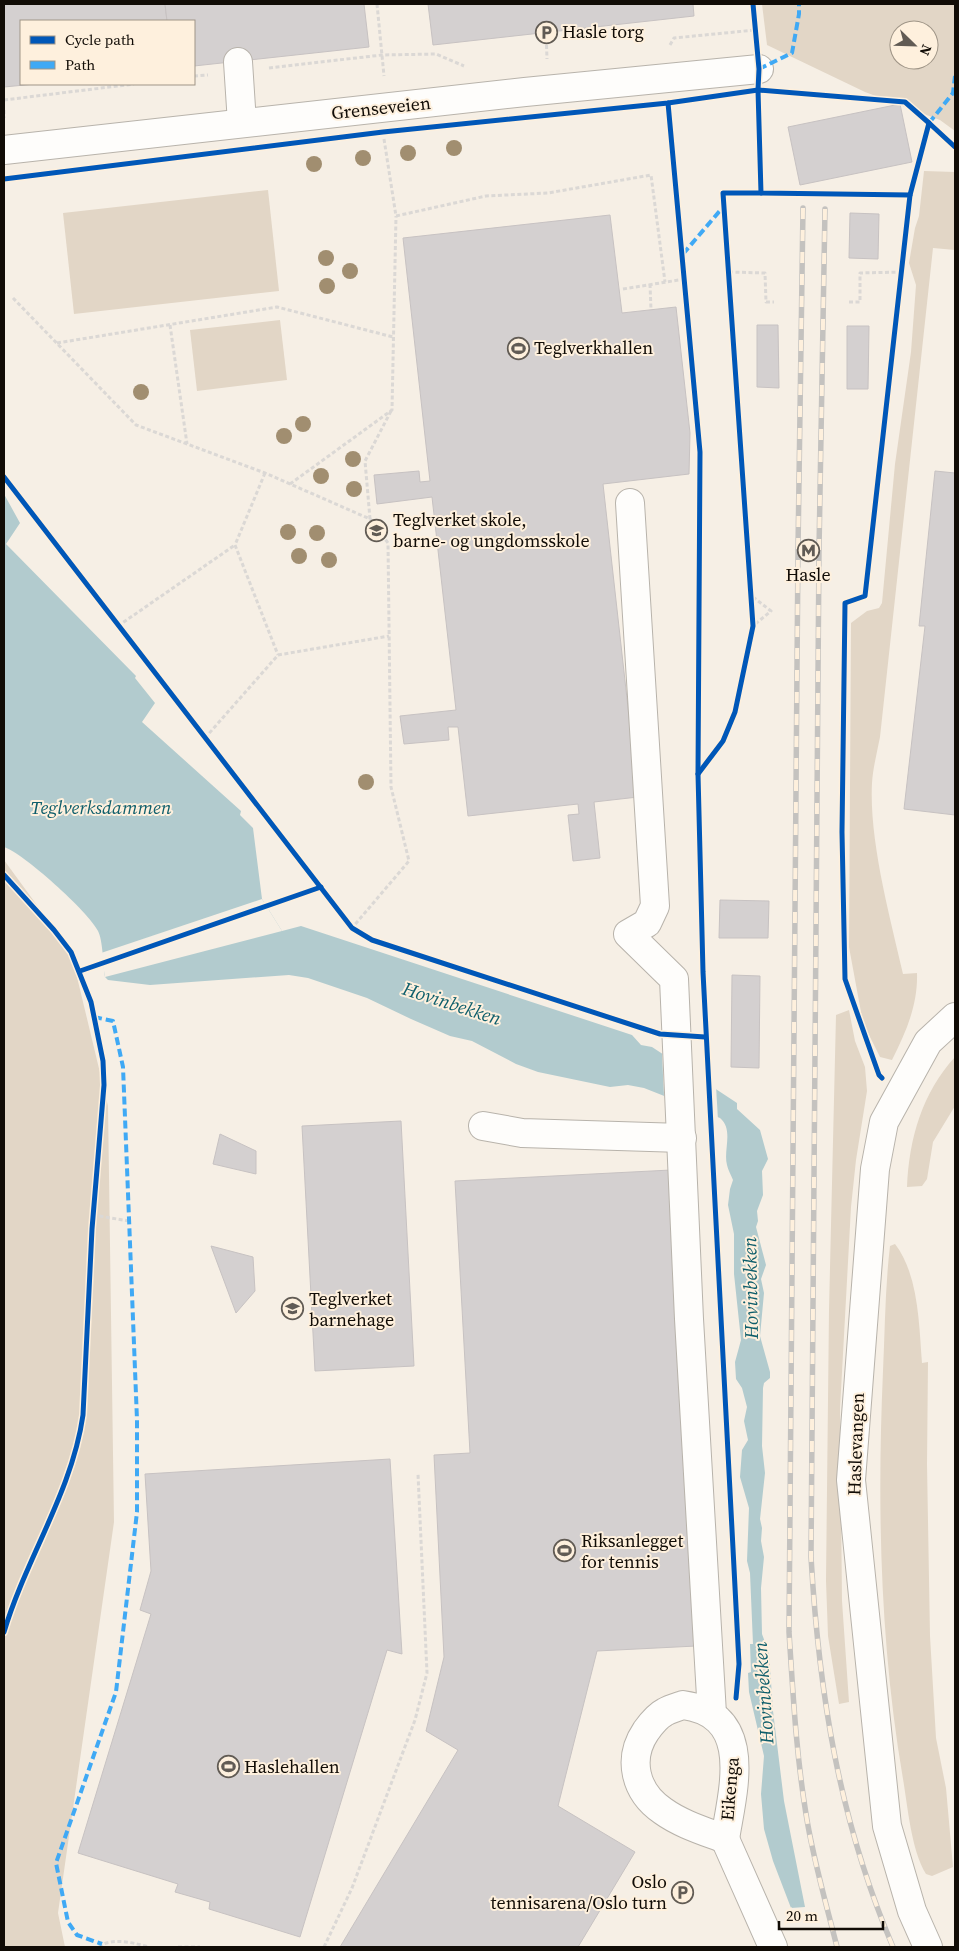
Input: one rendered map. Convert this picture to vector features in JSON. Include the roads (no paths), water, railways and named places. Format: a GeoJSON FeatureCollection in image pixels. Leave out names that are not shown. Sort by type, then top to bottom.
{"type":"FeatureCollection","features":[{"type":"Feature","properties":{"kind":"street"},"geometry":{"type":"LineString","coordinates":[[238,66],[242,123]]}},
{"type":"Feature","properties":{"kind":"street","name":"Grenseveien"},"geometry":{"type":"LineString","coordinates":[[4,150],[242,123],[385,119],[759,69]]}},
{"type":"Feature","properties":{"kind":"street"},"geometry":{"type":"LineString","coordinates":[[630,503],[655,906],[647,923],[628,934],[674,979],[689,1319],[712,1714]]}},
{"type":"Feature","properties":{"kind":"street","name":"Haslevangen"},"geometry":{"type":"LineString","coordinates":[[928,1947],[912,1911],[887,1826],[851,1480],[875,1169],[884,1122],[928,1042],[955,1017]]}},
{"type":"Feature","properties":{"kind":"street"},"geometry":{"type":"LineString","coordinates":[[483,1126],[522,1133],[682,1138]]}},
{"type":"Feature","properties":{"kind":"street","name":"Eikenga"},"geometry":{"type":"LineString","coordinates":[[725,1839],[683,1823],[662,1810],[640,1785],[635,1771],[636,1752],[641,1739],[653,1722],[664,1712],[683,1705],[697,1707],[712,1714],[725,1727],[733,1745],[736,1763],[725,1839],[773,1947]]}},
{"type":"Feature","properties":{"kind":"water"},"geometry":{"type":"Polygon","coordinates":[[[4,494],[20,523],[6,544],[136,676],[135,678],[155,703],[142,722],[241,811],[240,815],[253,828],[262,899],[282,931],[301,926],[632,1035],[641,1045],[652,1047],[737,1103],[737,1109],[760,1130],[768,1159],[762,1171],[763,1195],[757,1211],[758,1221],[756,1227],[766,1265],[761,1279],[764,1293],[760,1336],[770,1372],[770,1378],[764,1383],[763,1388],[762,1446],[765,1473],[760,1519],[764,1557],[761,1588],[762,1634],[769,1653],[773,1711],[784,1801],[805,1907],[791,1908],[773,1861],[764,1829],[761,1794],[764,1756],[749,1692],[748,1673],[751,1672],[750,1644],[753,1644],[750,1573],[747,1561],[749,1508],[740,1477],[742,1450],[748,1440],[744,1421],[747,1407],[742,1388],[736,1379],[735,1362],[741,1340],[734,1274],[734,1234],[728,1205],[733,1180],[726,1159],[727,1134],[724,1123],[720,1118],[644,1088],[628,1085],[610,1087],[538,1072],[516,1064],[472,1041],[450,1036],[367,998],[308,978],[289,975],[150,985],[108,980],[105,977],[100,935],[92,922],[40,871],[4,847],[4,494]]]}},
{"type":"Feature","properties":{"kind":"railway"},"geometry":{"type":"LineString","coordinates":[[803,208],[798,549],[789,1632],[797,1746],[806,1814],[816,1864],[837,1947]]}},
{"type":"Feature","properties":{"kind":"railway"},"geometry":{"type":"LineString","coordinates":[[825,209],[819,550],[811,1557],[826,1707],[845,1804],[874,1899],[893,1947]]}},
{"type":"Feature","properties":{"kind":"place","name":"Hasle torg"},"geometry":{"type":"Point","coordinates":[546,32]}},
{"type":"Feature","properties":{"kind":"place","name":"Teglverkhallen"},"geometry":{"type":"Point","coordinates":[518,348]}},
{"type":"Feature","properties":{"kind":"place","name":"Teglverket skole, barne- og ungdomsskole"},"geometry":{"type":"Point","coordinates":[377,530]}},
{"type":"Feature","properties":{"kind":"place","name":"Hasle"},"geometry":{"type":"Point","coordinates":[808,550]}},
{"type":"Feature","properties":{"kind":"place","name":"Teglverket barnehage"},"geometry":{"type":"Point","coordinates":[293,1309]}},
{"type":"Feature","properties":{"kind":"place","name":"Riksanlegget for tennis"},"geometry":{"type":"Point","coordinates":[565,1551]}},
{"type":"Feature","properties":{"kind":"place","name":"Haslehallen"},"geometry":{"type":"Point","coordinates":[228,1767]}},
{"type":"Feature","properties":{"kind":"place","name":"Oslo tennisarena/Oslo turn"},"geometry":{"type":"Point","coordinates":[683,1892]}},
{"type":"Feature","properties":{"kind":"water label","name":"Teglverksdammen"},"geometry":{"type":"Point","coordinates":[101,807]}},
{"type":"Feature","properties":{"kind":"water label","name":"Hovinbekken"},"geometry":{"type":"Point","coordinates":[452,1003]}},
{"type":"Feature","properties":{"kind":"water label","name":"Hovinbekken"},"geometry":{"type":"Point","coordinates":[750,1288]}},
{"type":"Feature","properties":{"kind":"water label","name":"Hovinbekken"},"geometry":{"type":"Point","coordinates":[763,1693]}}]}
